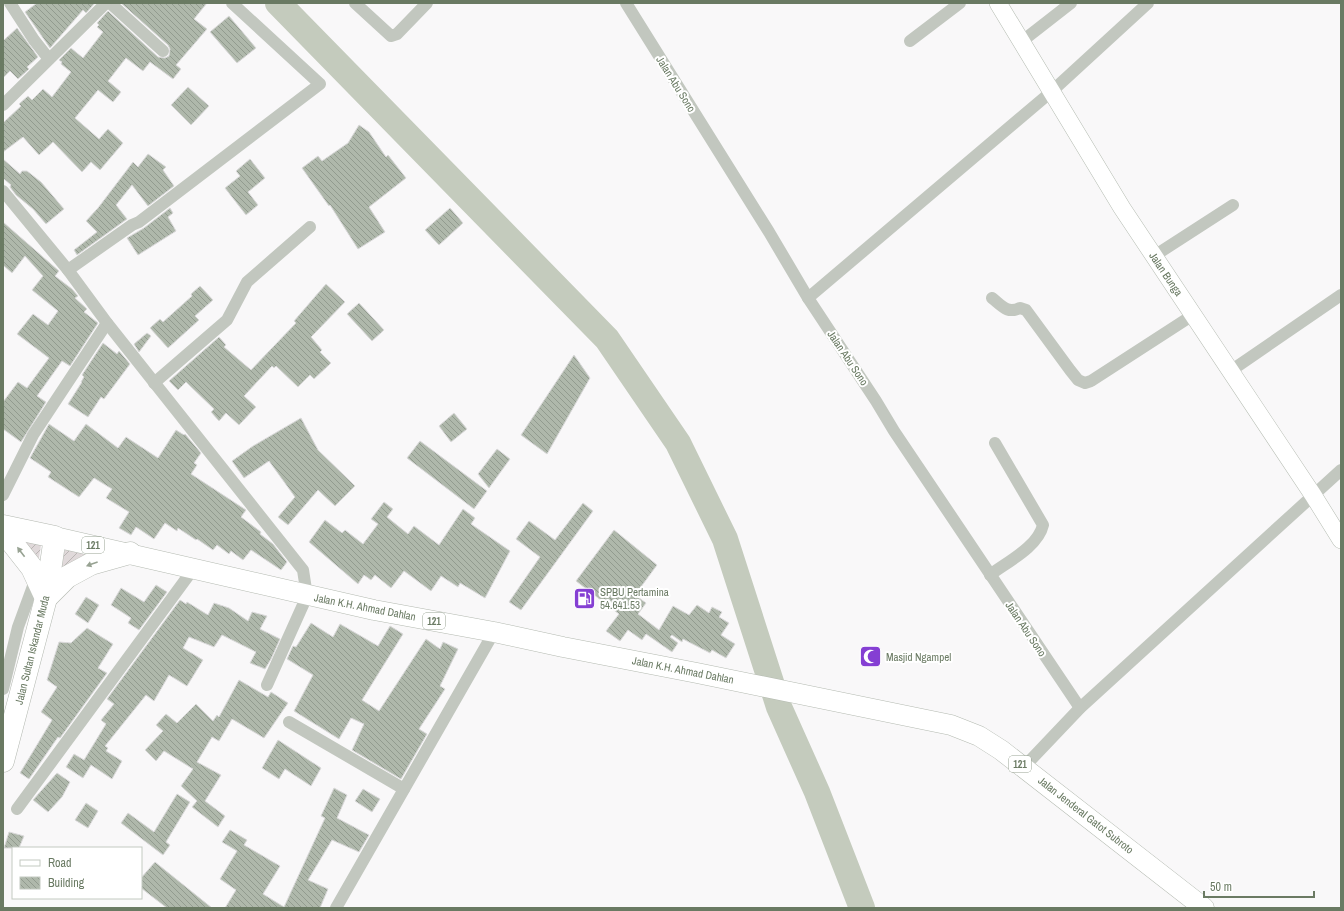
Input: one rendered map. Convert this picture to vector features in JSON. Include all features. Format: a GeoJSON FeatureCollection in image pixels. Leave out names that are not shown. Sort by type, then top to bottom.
{"type":"FeatureCollection","features":[{"type":"Feature","properties":{"kind":"highway","name":"Jalan K.H. Ahmad Dahlan"},"geometry":{"type":"LineString","coordinates":[[3,526],[55,537]]}},
{"type":"Feature","properties":{"kind":"highway"},"geometry":{"type":"LineString","coordinates":[[3,531],[18,548],[37,577],[46,598],[67,577],[91,564],[130,553]]}},
{"type":"Feature","properties":{"kind":"highway","name":"Jalan Sultan Iskandar Muda"},"geometry":{"type":"LineString","coordinates":[[3,762],[46,598],[55,537]]}},
{"type":"Feature","properties":{"kind":"main road","name":"Jalan K.H. Ahmad Dahlan"},"geometry":{"type":"LineString","coordinates":[[55,537],[130,553],[307,596],[494,632],[799,694]]}},
{"type":"Feature","properties":{"kind":"main road","name":"Jalan Jenderal Gatot Subroto"},"geometry":{"type":"LineString","coordinates":[[799,694],[951,725],[979,736],[1024,767],[1204,908]]}},
{"type":"Feature","properties":{"kind":"street"},"geometry":{"type":"LineString","coordinates":[[10,3],[34,40],[49,59]]}},
{"type":"Feature","properties":{"kind":"street"},"geometry":{"type":"LineString","coordinates":[[3,105],[106,3]]}},
{"type":"Feature","properties":{"kind":"street"},"geometry":{"type":"LineString","coordinates":[[110,3],[163,51]]}},
{"type":"Feature","properties":{"kind":"street"},"geometry":{"type":"LineString","coordinates":[[68,270],[132,225],[139,222],[320,84],[232,3]]}},
{"type":"Feature","properties":{"kind":"street"},"geometry":{"type":"LineString","coordinates":[[355,3],[391,36],[397,34],[427,3]]}},
{"type":"Feature","properties":{"kind":"street","name":"Jalan Abu Sono"},"geometry":{"type":"LineString","coordinates":[[626,3],[769,232],[808,298],[926,480],[1080,708]]}},
{"type":"Feature","properties":{"kind":"street"},"geometry":{"type":"LineString","coordinates":[[910,40],[960,3]]}},
{"type":"Feature","properties":{"kind":"street","name":"Jalan Bunga"},"geometry":{"type":"LineString","coordinates":[[998,3],[1122,208],[1229,372],[1313,495],[1341,540]]}},
{"type":"Feature","properties":{"kind":"street"},"geometry":{"type":"LineString","coordinates":[[1021,42],[1072,3]]}},
{"type":"Feature","properties":{"kind":"street"},"geometry":{"type":"LineString","coordinates":[[808,298],[1052,92],[1148,3]]}},
{"type":"Feature","properties":{"kind":"street"},"geometry":{"type":"LineString","coordinates":[[3,191],[68,270],[107,323],[303,570],[307,596],[267,685]]}},
{"type":"Feature","properties":{"kind":"street"},"geometry":{"type":"LineString","coordinates":[[1154,256],[1233,205]]}},
{"type":"Feature","properties":{"kind":"street"},"geometry":{"type":"LineString","coordinates":[[154,382],[227,320],[247,282],[310,227]]}},
{"type":"Feature","properties":{"kind":"street"},"geometry":{"type":"LineString","coordinates":[[1229,372],[1341,295]]}},
{"type":"Feature","properties":{"kind":"street"},"geometry":{"type":"LineString","coordinates":[[992,298],[1008,311],[1013,311],[1020,308],[1026,310],[1078,380],[1085,383],[1091,381],[1193,315]]}},
{"type":"Feature","properties":{"kind":"street"},"geometry":{"type":"LineString","coordinates":[[3,495],[33,435],[107,323]]}},
{"type":"Feature","properties":{"kind":"street"},"geometry":{"type":"LineString","coordinates":[[990,575],[1030,546],[1037,538],[1043,525],[995,443]]}},
{"type":"Feature","properties":{"kind":"street"},"geometry":{"type":"LineString","coordinates":[[1024,767],[1080,708],[1341,470]]}},
{"type":"Feature","properties":{"kind":"street"},"geometry":{"type":"LineString","coordinates":[[17,809],[194,568]]}},
{"type":"Feature","properties":{"kind":"street"},"geometry":{"type":"LineString","coordinates":[[3,689],[18,627],[37,577]]}},
{"type":"Feature","properties":{"kind":"street"},"geometry":{"type":"LineString","coordinates":[[336,908],[494,632]]}},
{"type":"Feature","properties":{"kind":"street"},"geometry":{"type":"LineString","coordinates":[[289,722],[404,789]]}},
{"type":"Feature","properties":{"kind":"shaded area"},"geometry":{"type":"Polygon","coordinates":[[[19,538],[41,545],[38,564],[19,538]]]}},
{"type":"Feature","properties":{"kind":"shaded area"},"geometry":{"type":"Polygon","coordinates":[[[65,549],[97,556],[57,577],[65,549]]]}},
{"type":"Feature","properties":{"kind":"building"},"geometry":{"type":"Polygon","coordinates":[[[37,3],[95,3],[86,13],[83,10],[50,48],[25,12],[37,3]]]}},
{"type":"Feature","properties":{"kind":"building"},"geometry":{"type":"Polygon","coordinates":[[[121,3],[207,3],[194,19],[207,29],[176,65],[181,69],[173,79],[150,62],[143,71],[126,58],[108,81],[121,92],[113,102],[98,90],[75,118],[99,139],[108,129],[123,143],[100,170],[91,162],[82,172],[53,142],[39,155],[23,137],[3,152],[3,123],[21,106],[19,104],[28,96],[32,100],[43,89],[52,97],[71,72],[61,64],[62,62],[59,60],[71,48],[83,58],[103,32],[97,27],[99,25],[97,23],[108,11],[158,57],[165,58],[169,56],[170,49],[168,45],[121,3]]]}},
{"type":"Feature","properties":{"kind":"building"},"geometry":{"type":"Polygon","coordinates":[[[229,16],[256,48],[237,63],[210,32],[229,16]]]}},
{"type":"Feature","properties":{"kind":"building"},"geometry":{"type":"Polygon","coordinates":[[[17,28],[38,57],[27,67],[29,69],[18,79],[10,71],[3,78],[3,41],[17,28]]]}},
{"type":"Feature","properties":{"kind":"building"},"geometry":{"type":"Polygon","coordinates":[[[188,87],[209,106],[191,125],[171,105],[188,87]]]}},
{"type":"Feature","properties":{"kind":"building"},"geometry":{"type":"Polygon","coordinates":[[[359,125],[369,132],[386,157],[388,155],[406,178],[369,207],[385,232],[358,249],[330,205],[329,206],[302,168],[318,156],[322,161],[348,143],[359,125]]]}},
{"type":"Feature","properties":{"kind":"building"},"geometry":{"type":"Polygon","coordinates":[[[148,154],[166,167],[163,170],[174,186],[148,206],[132,185],[116,205],[127,219],[77,255],[74,250],[97,232],[86,221],[98,208],[133,162],[138,167],[148,154]]]}},
{"type":"Feature","properties":{"kind":"building"},"geometry":{"type":"Polygon","coordinates":[[[3,159],[20,174],[22,171],[27,171],[41,182],[64,209],[46,224],[33,209],[16,195],[10,187],[11,185],[3,178],[3,159]]]}},
{"type":"Feature","properties":{"kind":"building"},"geometry":{"type":"Polygon","coordinates":[[[250,159],[265,178],[248,192],[258,205],[246,215],[225,188],[240,176],[236,171],[250,159]]]}},
{"type":"Feature","properties":{"kind":"building"},"geometry":{"type":"Polygon","coordinates":[[[170,208],[173,213],[168,217],[176,231],[138,255],[127,238],[144,228],[170,208]]]}},
{"type":"Feature","properties":{"kind":"building"},"geometry":{"type":"Polygon","coordinates":[[[450,208],[463,223],[439,245],[425,230],[450,208]]]}},
{"type":"Feature","properties":{"kind":"building"},"geometry":{"type":"Polygon","coordinates":[[[3,222],[59,271],[55,276],[72,289],[78,296],[75,298],[87,309],[84,312],[98,323],[70,366],[62,361],[37,396],[46,402],[21,442],[3,429],[3,402],[18,382],[27,388],[49,358],[17,334],[33,314],[48,325],[58,311],[32,290],[43,276],[25,256],[12,273],[3,265],[3,222]]]}},
{"type":"Feature","properties":{"kind":"building"},"geometry":{"type":"Polygon","coordinates":[[[326,284],[345,302],[311,337],[322,350],[320,352],[331,363],[314,379],[310,375],[298,387],[276,366],[274,368],[272,366],[244,396],[256,407],[239,425],[226,413],[219,421],[211,412],[214,409],[186,382],[178,390],[169,381],[219,337],[226,345],[224,347],[251,370],[296,323],[294,321],[326,284]]]}},
{"type":"Feature","properties":{"kind":"building"},"geometry":{"type":"Polygon","coordinates":[[[200,286],[213,300],[195,316],[199,320],[168,348],[150,328],[160,319],[163,322],[192,296],[191,294],[200,286]]]}},
{"type":"Feature","properties":{"kind":"building"},"geometry":{"type":"Polygon","coordinates":[[[359,303],[384,330],[372,341],[347,314],[359,303]]]}},
{"type":"Feature","properties":{"kind":"building"},"geometry":{"type":"Polygon","coordinates":[[[147,333],[151,336],[139,352],[134,344],[147,333]]]}},
{"type":"Feature","properties":{"kind":"building"},"geometry":{"type":"Polygon","coordinates":[[[103,343],[117,354],[119,351],[130,364],[104,399],[101,397],[88,417],[68,404],[82,382],[84,377],[82,375],[103,343]]]}},
{"type":"Feature","properties":{"kind":"building"},"geometry":{"type":"Polygon","coordinates":[[[574,355],[590,378],[547,454],[521,435],[574,355]]]}},
{"type":"Feature","properties":{"kind":"building"},"geometry":{"type":"Polygon","coordinates":[[[454,413],[467,429],[451,442],[439,426],[454,413]]]}},
{"type":"Feature","properties":{"kind":"building"},"geometry":{"type":"Polygon","coordinates":[[[301,418],[318,450],[355,486],[335,506],[318,490],[288,525],[278,517],[295,497],[269,461],[244,478],[232,461],[253,446],[301,418]]]}},
{"type":"Feature","properties":{"kind":"building"},"geometry":{"type":"Polygon","coordinates":[[[49,424],[74,441],[86,424],[118,448],[126,437],[158,458],[176,430],[184,435],[185,434],[201,453],[194,463],[197,465],[191,474],[246,510],[241,517],[261,532],[260,534],[273,544],[287,562],[281,570],[251,550],[243,560],[231,551],[229,554],[217,545],[213,550],[178,528],[177,531],[165,523],[154,539],[136,527],[131,535],[119,528],[129,512],[106,498],[112,489],[94,478],[79,497],[48,477],[51,472],[30,458],[49,424]]]}},
{"type":"Feature","properties":{"kind":"building"},"geometry":{"type":"Polygon","coordinates":[[[420,441],[487,491],[474,509],[407,458],[420,441]]]}},
{"type":"Feature","properties":{"kind":"building"},"geometry":{"type":"Polygon","coordinates":[[[497,449],[510,459],[489,488],[478,474],[497,449]]]}},
{"type":"Feature","properties":{"kind":"building"},"geometry":{"type":"Polygon","coordinates":[[[384,502],[393,509],[387,517],[408,534],[414,526],[439,545],[463,509],[475,518],[471,524],[510,551],[485,598],[460,583],[458,587],[441,576],[431,591],[404,571],[391,588],[375,575],[371,580],[364,575],[358,584],[309,542],[325,520],[342,533],[345,530],[363,544],[378,524],[371,519],[384,502]]]}},
{"type":"Feature","properties":{"kind":"building"},"geometry":{"type":"Polygon","coordinates":[[[583,503],[593,511],[521,610],[509,602],[540,557],[516,539],[529,521],[555,540],[583,503]]]}},
{"type":"Feature","properties":{"kind":"building"},"geometry":{"type":"Polygon","coordinates":[[[614,530],[657,565],[635,595],[646,603],[638,614],[659,630],[673,606],[689,615],[697,605],[709,613],[712,607],[722,612],[719,617],[729,623],[721,635],[735,644],[726,658],[712,650],[710,653],[683,639],[682,642],[672,635],[670,637],[678,643],[672,652],[646,634],[642,640],[628,630],[620,641],[606,631],[619,614],[576,581],[614,530]]]}},
{"type":"Feature","properties":{"kind":"building"},"geometry":{"type":"Polygon","coordinates":[[[156,585],[167,592],[139,630],[128,623],[131,618],[111,605],[121,588],[144,602],[156,585]]]}},
{"type":"Feature","properties":{"kind":"building"},"geometry":{"type":"Polygon","coordinates":[[[86,597],[99,605],[88,623],[75,614],[86,597]]]}},
{"type":"Feature","properties":{"kind":"building"},"geometry":{"type":"Polygon","coordinates":[[[180,600],[186,604],[187,602],[208,615],[214,603],[229,608],[248,621],[252,612],[267,616],[260,629],[280,639],[271,659],[265,669],[250,663],[256,652],[222,635],[214,647],[189,637],[183,648],[203,660],[187,686],[169,675],[154,701],[146,695],[105,746],[108,748],[106,751],[122,761],[112,779],[91,765],[83,778],[66,767],[74,754],[84,760],[106,724],[101,720],[114,704],[107,699],[180,600]]]}},
{"type":"Feature","properties":{"kind":"building"},"geometry":{"type":"Polygon","coordinates":[[[311,623],[333,637],[340,624],[378,646],[390,626],[403,634],[362,700],[379,711],[426,639],[440,649],[443,642],[458,649],[440,686],[445,689],[419,729],[427,734],[401,779],[352,750],[364,724],[351,718],[339,739],[294,711],[313,675],[287,659],[293,646],[296,647],[311,623]]]}},
{"type":"Feature","properties":{"kind":"building"},"geometry":{"type":"Polygon","coordinates":[[[87,628],[113,644],[98,668],[107,673],[60,738],[58,737],[29,779],[20,773],[52,720],[41,712],[57,687],[47,680],[59,642],[71,643],[87,628]]]}},
{"type":"Feature","properties":{"kind":"building"},"geometry":{"type":"Polygon","coordinates":[[[239,680],[268,697],[271,692],[288,703],[264,738],[232,719],[219,741],[212,737],[197,762],[221,775],[205,801],[225,816],[218,827],[192,807],[197,801],[181,786],[193,769],[164,751],[156,761],[145,750],[163,731],[156,725],[166,714],[177,723],[196,704],[213,721],[217,715],[219,717],[239,680]]]}},
{"type":"Feature","properties":{"kind":"building"},"geometry":{"type":"Polygon","coordinates":[[[278,740],[321,768],[311,786],[285,769],[279,779],[262,768],[278,740]]]}},
{"type":"Feature","properties":{"kind":"building"},"geometry":{"type":"Polygon","coordinates":[[[57,773],[70,782],[62,797],[48,812],[33,800],[57,773]]]}},
{"type":"Feature","properties":{"kind":"building"},"geometry":{"type":"Polygon","coordinates":[[[334,788],[347,795],[337,818],[369,835],[359,852],[332,840],[308,880],[328,889],[320,908],[225,908],[236,890],[220,879],[237,851],[222,842],[230,830],[247,840],[244,845],[280,866],[263,894],[284,907],[325,818],[321,816],[334,788]]]}},
{"type":"Feature","properties":{"kind":"building"},"geometry":{"type":"Polygon","coordinates":[[[363,789],[380,799],[372,812],[355,801],[363,789]]]}},
{"type":"Feature","properties":{"kind":"building"},"geometry":{"type":"Polygon","coordinates":[[[177,794],[190,802],[166,842],[170,845],[163,855],[121,823],[128,813],[154,832],[177,794]]]}},
{"type":"Feature","properties":{"kind":"building"},"geometry":{"type":"Polygon","coordinates":[[[86,803],[98,811],[88,828],[75,820],[86,803]]]}},
{"type":"Feature","properties":{"kind":"building"},"geometry":{"type":"Polygon","coordinates":[[[9,832],[24,836],[19,847],[4,848],[9,832]]]}},
{"type":"Feature","properties":{"kind":"building"},"geometry":{"type":"Polygon","coordinates":[[[155,862],[212,908],[167,908],[142,889],[142,877],[155,862]]]}},
{"type":"Feature","properties":{"kind":"waterway"},"geometry":{"type":"LineString","coordinates":[[278,3],[607,339],[678,443],[725,539],[779,707],[817,792],[862,908]]}},
{"type":"Feature","properties":{"kind":"place","name":"SPBU Pertamina 54.641.53"},"geometry":{"type":"Point","coordinates":[584,598]}},
{"type":"Feature","properties":{"kind":"place","name":"Masjid Ngampel"},"geometry":{"type":"Point","coordinates":[871,657]}}]}
